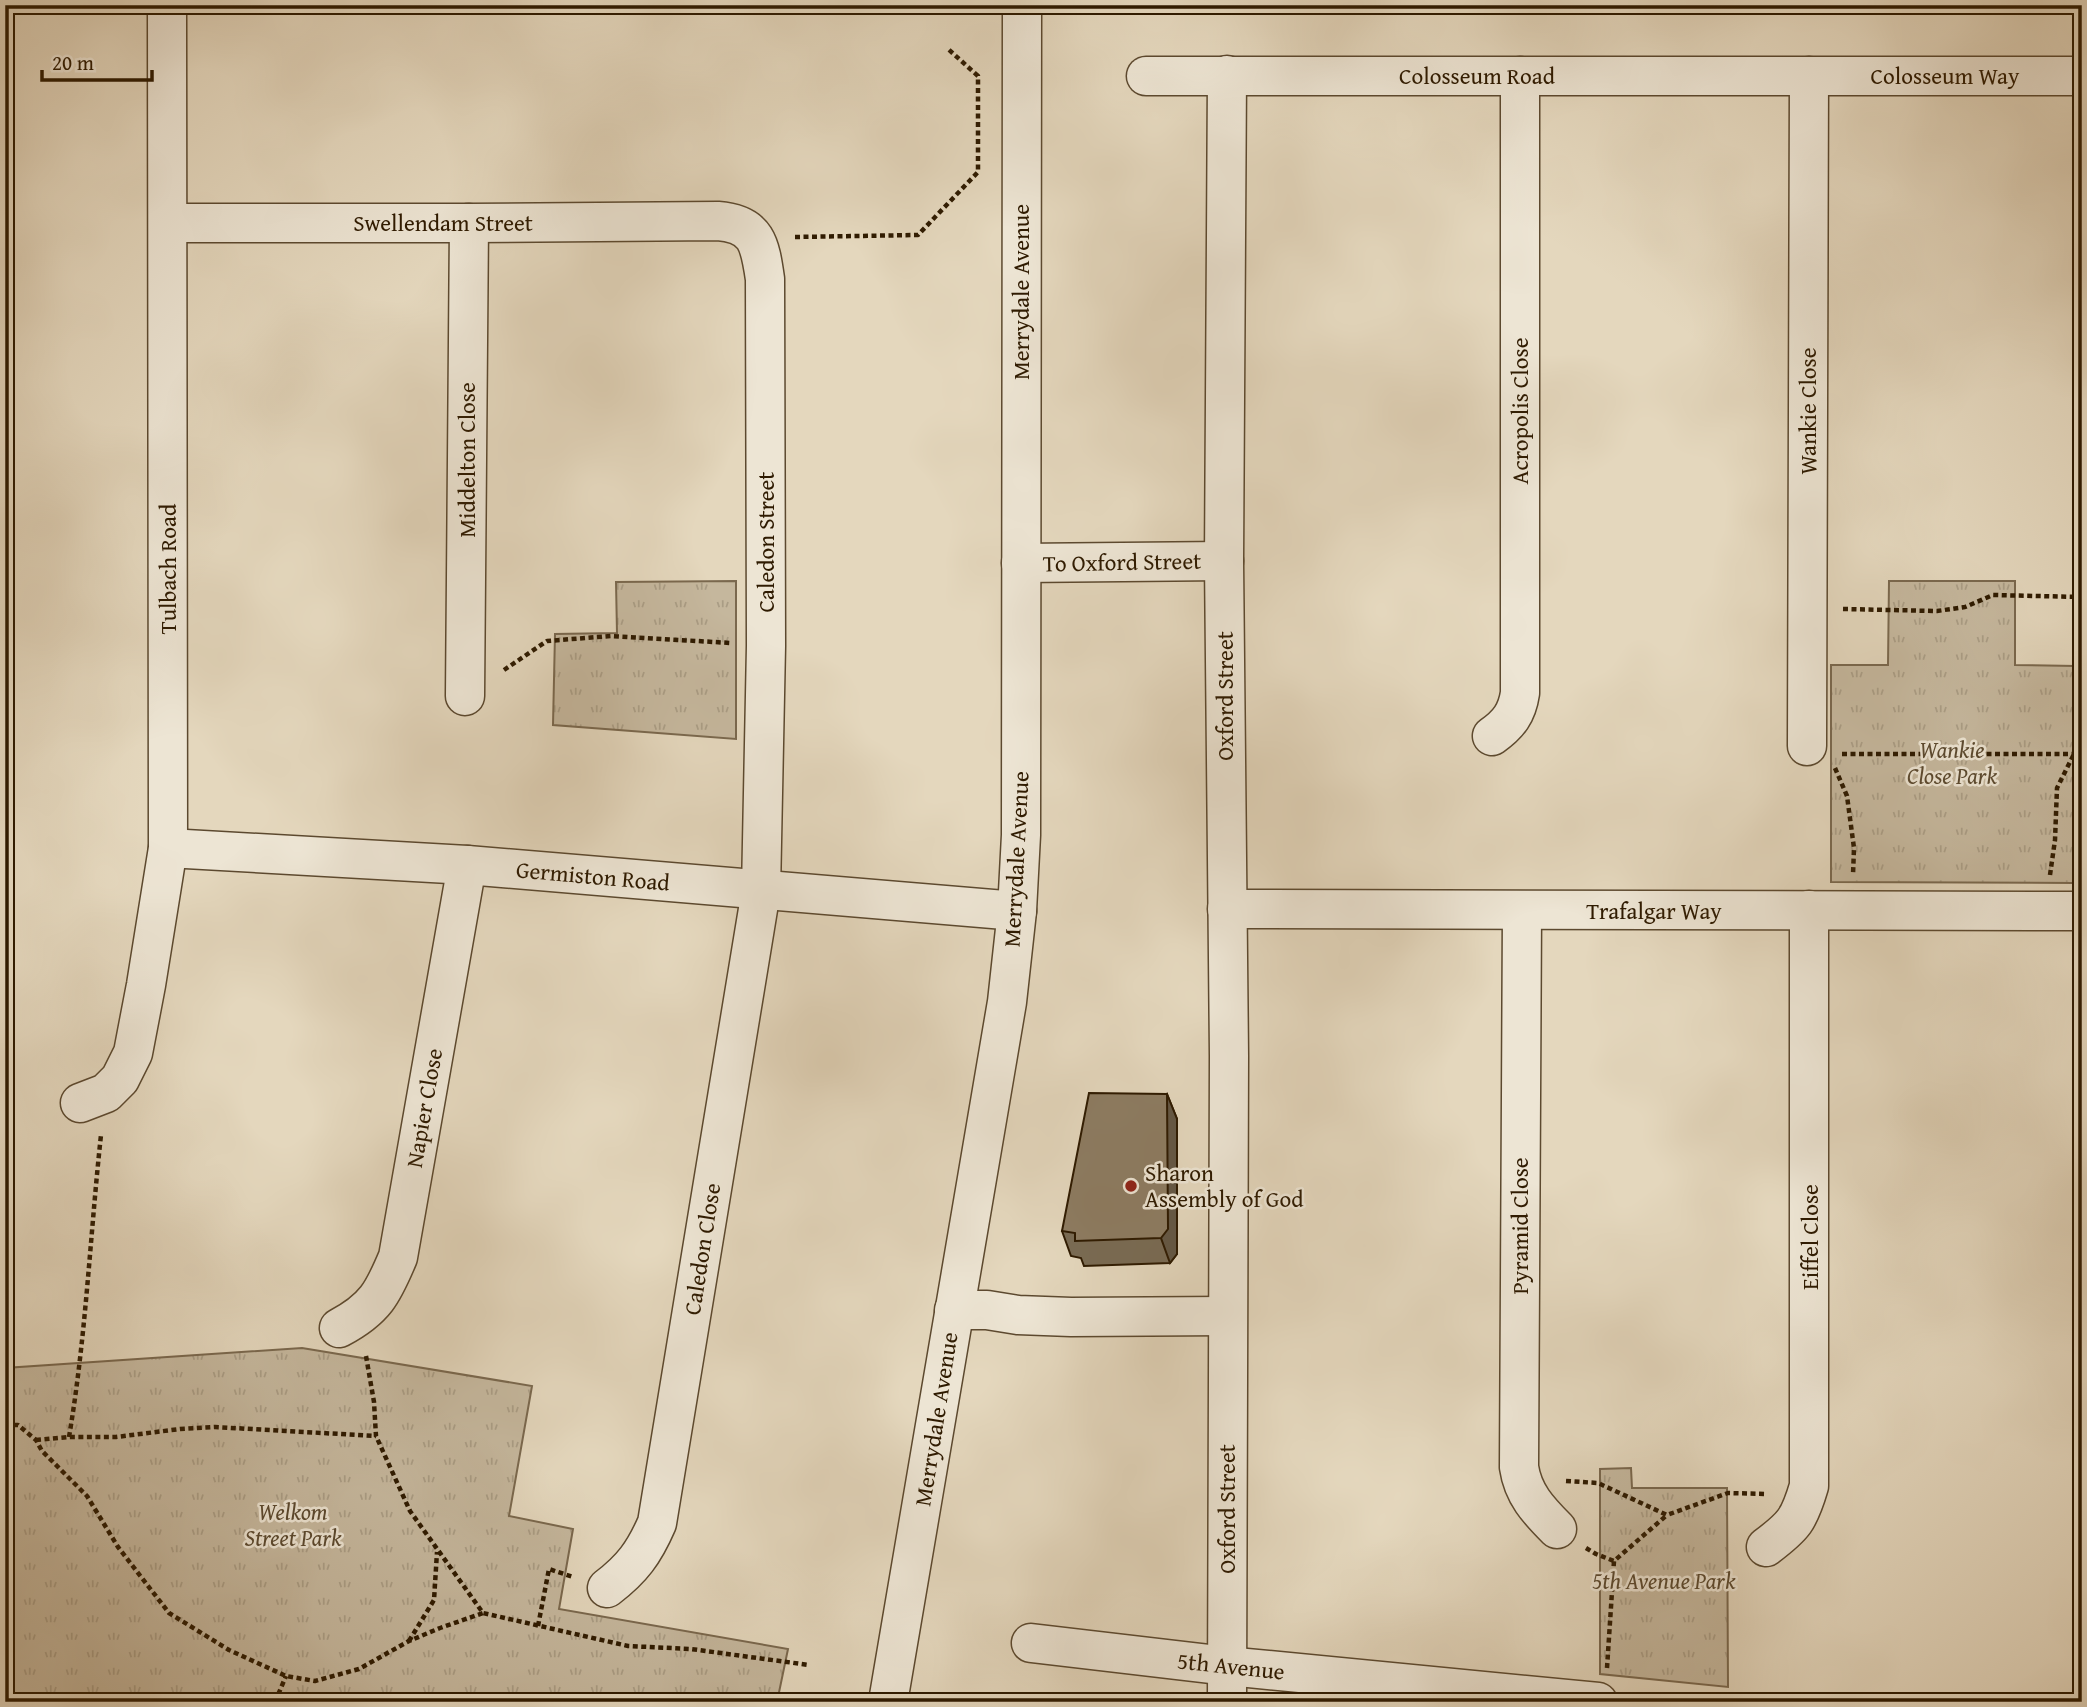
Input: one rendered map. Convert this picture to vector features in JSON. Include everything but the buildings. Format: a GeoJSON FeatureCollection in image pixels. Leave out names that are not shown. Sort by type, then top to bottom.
{"type":"FeatureCollection","features":[{"type":"Feature","properties":{"kind":"street","name":"Tulbach Road"},"geometry":{"type":"LineString","coordinates":[[93,1098],[120,1079],[133,1053],[168,848],[167,5]]}},
{"type":"Feature","properties":{"kind":"street","name":"Merrydale Avenue"},"geometry":{"type":"LineString","coordinates":[[888,1702],[1007,1002],[1017,911],[1021,835],[1022,5]]}},
{"type":"Feature","properties":{"kind":"street","name":"Oxford Street"},"geometry":{"type":"LineString","coordinates":[[1227,75],[1224,561],[1229,1056],[1227,1684]]}},
{"type":"Feature","properties":{"kind":"street","name":"Colosseum Road"},"geometry":{"type":"LineString","coordinates":[[1146,76],[1809,76]]}},
{"type":"Feature","properties":{"kind":"street","name":"Acropolis Close"},"geometry":{"type":"LineString","coordinates":[[1493,736],[1511,719],[1518,706],[1520,693],[1520,76]]}},
{"type":"Feature","properties":{"kind":"street","name":"Colosseum Way"},"geometry":{"type":"LineString","coordinates":[[1809,76],[2082,76]]}},
{"type":"Feature","properties":{"kind":"street","name":"Wankie Close"},"geometry":{"type":"LineString","coordinates":[[1809,76],[1824,755]]}},
{"type":"Feature","properties":{"kind":"street","name":"Swellendam Street"},"geometry":{"type":"LineString","coordinates":[[168,223],[718,221],[741,225],[750,230],[756,238]]}},
{"type":"Feature","properties":{"kind":"street","name":"Middelton Close"},"geometry":{"type":"LineString","coordinates":[[465,696],[469,223]]}},
{"type":"Feature","properties":{"kind":"street","name":"Caledon Street"},"geometry":{"type":"LineString","coordinates":[[756,238],[762,255],[765,279],[766,646],[761,891]]}},
{"type":"Feature","properties":{"kind":"street","name":"To Oxford Street"},"geometry":{"type":"LineString","coordinates":[[1021,563],[1224,561]]}},
{"type":"Feature","properties":{"kind":"street","name":"Germiston Road"},"geometry":{"type":"LineString","coordinates":[[168,848],[467,865],[1017,911]]}},
{"type":"Feature","properties":{"kind":"street","name":"Napier Close"},"geometry":{"type":"LineString","coordinates":[[349,1323],[375,1302],[398,1257],[467,865]]}},
{"type":"Feature","properties":{"kind":"street","name":"Caledon Close"},"geometry":{"type":"LineString","coordinates":[[607,1588],[639,1559],[657,1523],[761,891]]}},
{"type":"Feature","properties":{"kind":"street","name":"Trafalgar Way"},"geometry":{"type":"LineString","coordinates":[[1227,909],[2082,911]]}},
{"type":"Feature","properties":{"kind":"street","name":"Pyramid Close"},"geometry":{"type":"LineString","coordinates":[[1521,911],[1519,1466],[1526,1492],[1534,1506],[1557,1529]]}},
{"type":"Feature","properties":{"kind":"street","name":"Eiffel Close"},"geometry":{"type":"LineString","coordinates":[[1766,1547],[1790,1528],[1800,1512],[1809,1486],[1809,911]]}},
{"type":"Feature","properties":{"kind":"street"},"geometry":{"type":"LineString","coordinates":[[954,1310],[987,1310],[1058,1317],[1227,1316]]}},
{"type":"Feature","properties":{"kind":"street","name":"5th Avenue"},"geometry":{"type":"LineString","coordinates":[[1031,1643],[1227,1684],[1602,1691]]}},
{"type":"Feature","properties":{"kind":"path"},"geometry":{"type":"LineString","coordinates":[[756,238],[918,235],[978,172],[978,76],[947,48]]}},
{"type":"Feature","properties":{"kind":"path"},"geometry":{"type":"LineString","coordinates":[[1885,611],[1937,611],[1965,607],[1993,595],[2082,597]]}},
{"type":"Feature","properties":{"kind":"path"},"geometry":{"type":"LineString","coordinates":[[465,696],[547,641],[611,636],[766,646]]}},
{"type":"Feature","properties":{"kind":"path"},"geometry":{"type":"LineString","coordinates":[[1853,880],[1854,848],[1847,796],[1824,755],[2074,754],[2082,750]]}},
{"type":"Feature","properties":{"kind":"path"},"geometry":{"type":"LineString","coordinates":[[2049,883],[2057,788],[2074,754]]}},
{"type":"Feature","properties":{"kind":"path"},"geometry":{"type":"LineString","coordinates":[[69,1437],[78,1387],[88,1290],[93,1098]]}},
{"type":"Feature","properties":{"kind":"path"},"geometry":{"type":"LineString","coordinates":[[349,1323],[374,1402],[376,1436],[410,1511],[483,1613]]}},
{"type":"Feature","properties":{"kind":"path"},"geometry":{"type":"LineString","coordinates":[[5,1425],[18,1425],[36,1440],[42,1451],[87,1496],[118,1547],[169,1613],[229,1650],[286,1676],[315,1681],[359,1670],[409,1642],[483,1613],[628,1647],[691,1649],[809,1665]]}},
{"type":"Feature","properties":{"kind":"path"},"geometry":{"type":"LineString","coordinates":[[36,1440],[116,1437],[215,1427],[376,1436]]}},
{"type":"Feature","properties":{"kind":"path"},"geometry":{"type":"LineString","coordinates":[[1598,1483],[1667,1515]]}},
{"type":"Feature","properties":{"kind":"path"},"geometry":{"type":"LineString","coordinates":[[1602,1691],[1614,1561],[1667,1515],[1728,1493]]}},
{"type":"Feature","properties":{"kind":"path"},"geometry":{"type":"LineString","coordinates":[[409,1642],[434,1600],[437,1550]]}},
{"type":"Feature","properties":{"kind":"path"},"geometry":{"type":"LineString","coordinates":[[1596,1555],[1614,1561]]}},
{"type":"Feature","properties":{"kind":"path"},"geometry":{"type":"LineString","coordinates":[[538,1626],[550,1569],[607,1588]]}},
{"type":"Feature","properties":{"kind":"path"},"geometry":{"type":"LineString","coordinates":[[275,1702],[286,1676]]}},
{"type":"Feature","properties":{"kind":"green space"},"geometry":{"type":"Polygon","coordinates":[[[736,581],[736,739],[553,725],[555,634],[617,633],[616,582],[736,581]]]}},
{"type":"Feature","properties":{"kind":"green space","name":"Wankie Close Park"},"geometry":{"type":"Polygon","coordinates":[[[1889,581],[2015,581],[2015,665],[2075,666],[2074,883],[1831,882],[1831,665],[1888,665],[1889,581]]]}},
{"type":"Feature","properties":{"kind":"green space","name":"Welkom Street Park"},"geometry":{"type":"Polygon","coordinates":[[[302,1348],[532,1386],[509,1516],[573,1529],[559,1609],[788,1649],[777,1702],[5,1702],[5,1368],[302,1348]]]}},
{"type":"Feature","properties":{"kind":"green space","name":"5th Avenue Park"},"geometry":{"type":"Polygon","coordinates":[[[1631,1468],[1632,1488],[1727,1488],[1728,1687],[1600,1674],[1600,1469],[1631,1468]]]}},
{"type":"Feature","properties":{"kind":"place","name":"Sharon Assembly of God"},"geometry":{"type":"Point","coordinates":[1131,1186]}}]}
